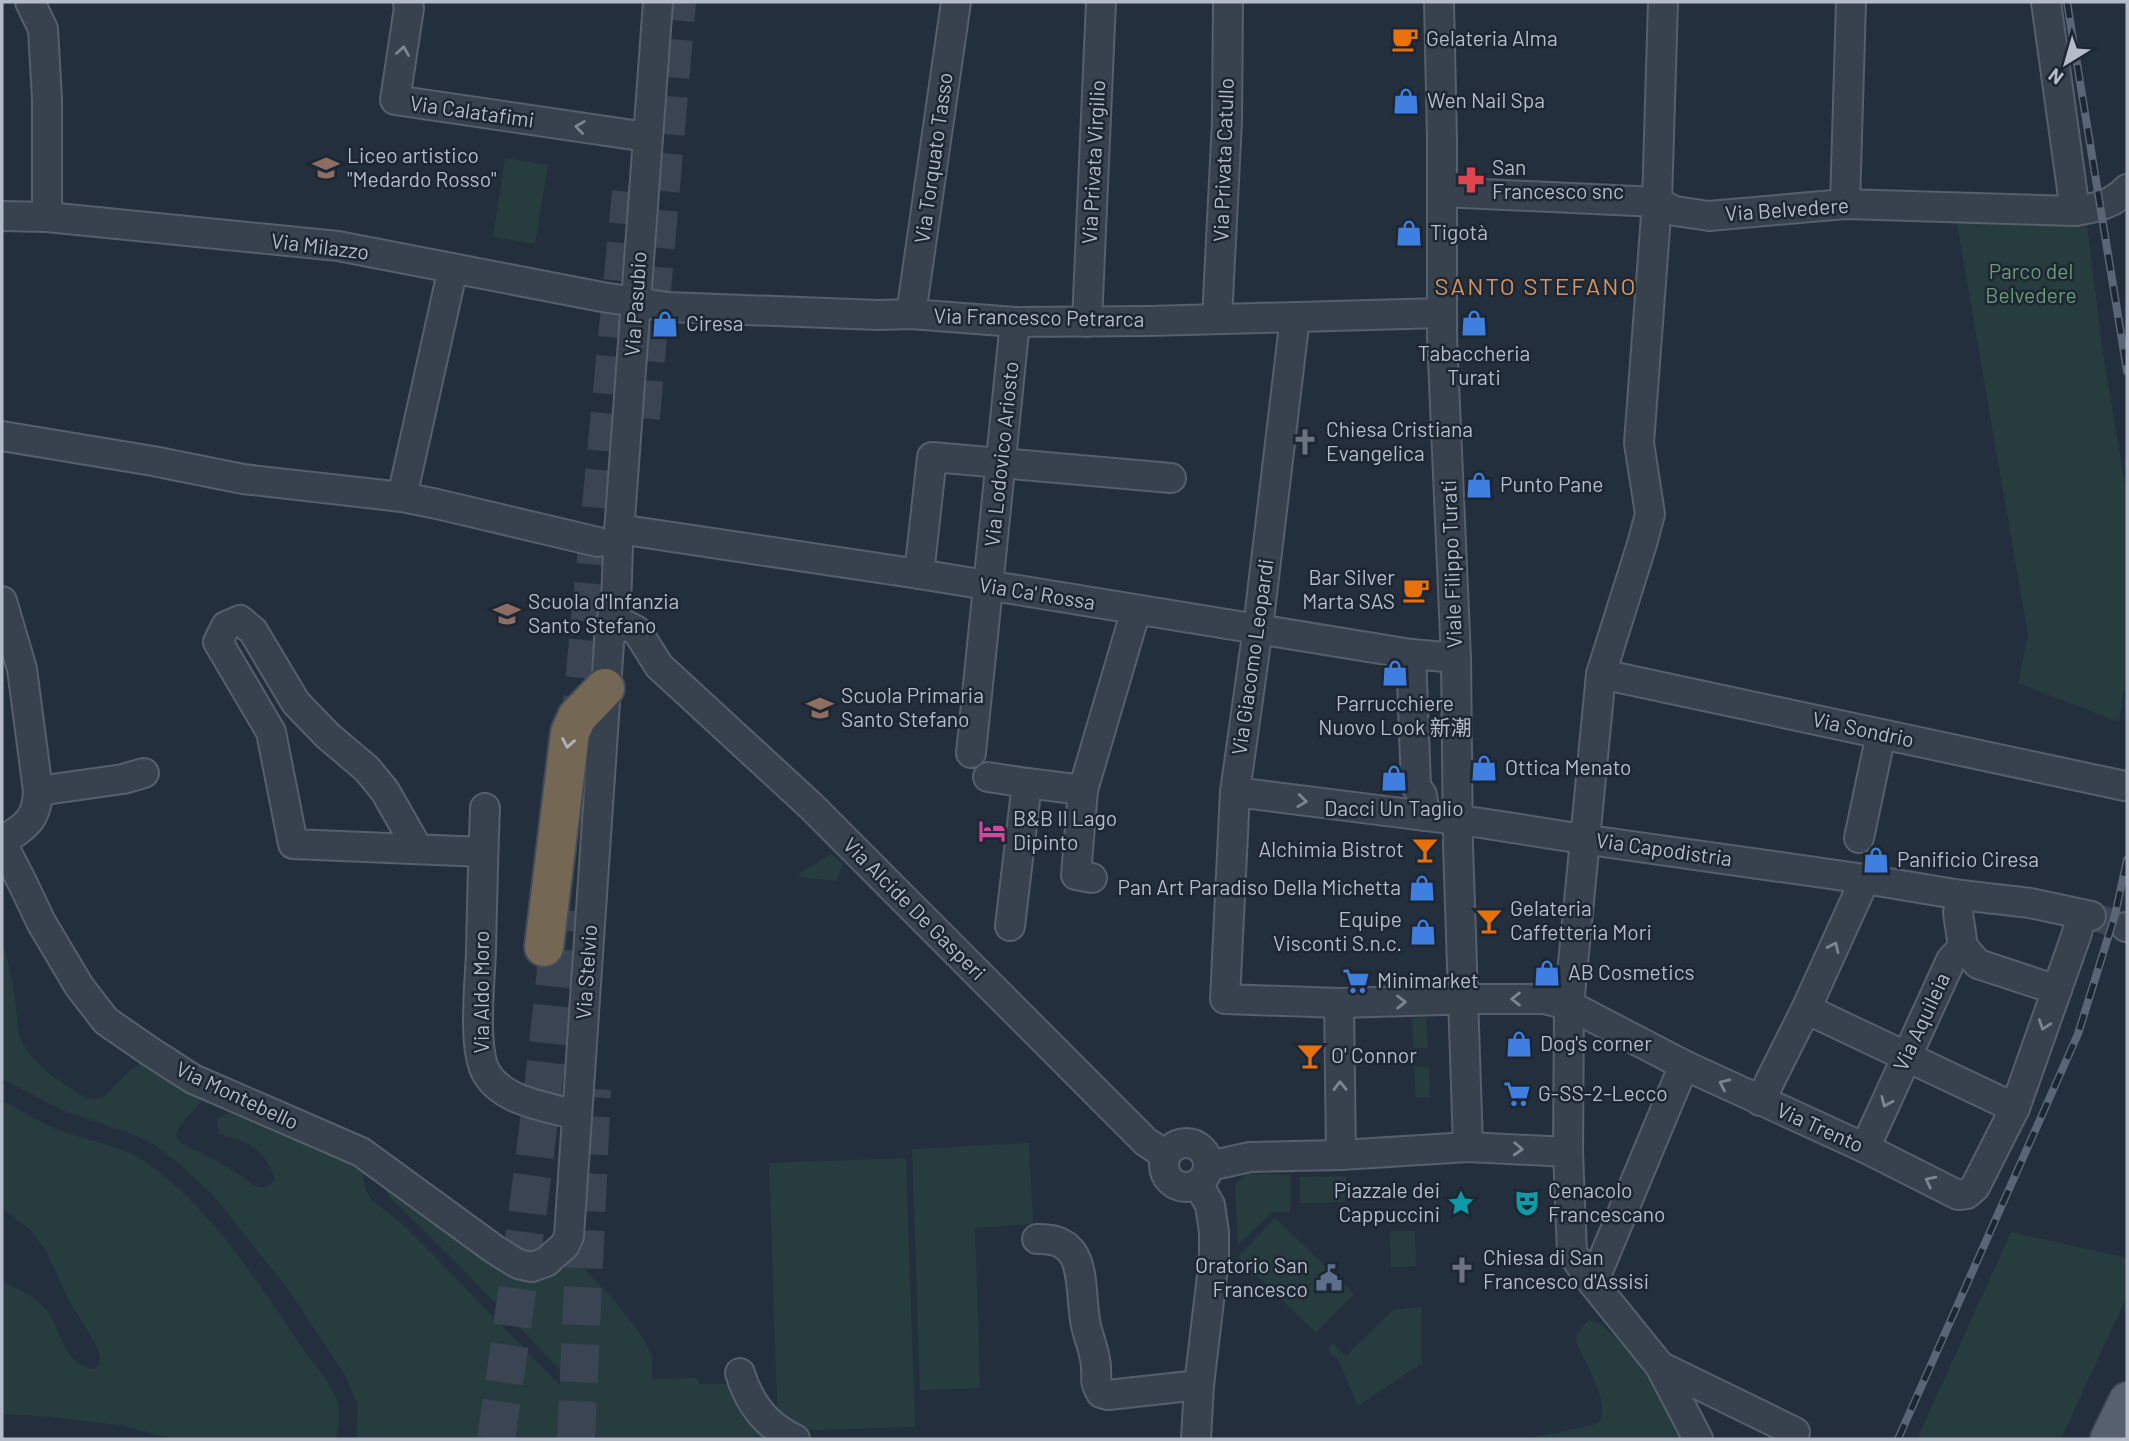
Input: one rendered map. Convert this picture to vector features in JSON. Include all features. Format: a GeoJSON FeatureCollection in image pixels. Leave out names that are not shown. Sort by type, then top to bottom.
{"type":"FeatureCollection","features":[{"type":"Feature","properties":{"kind":"highway"},"geometry":{"type":"LineString","coordinates":[[544,947],[568,741],[577,718],[623,651]]}},
{"type":"Feature","properties":{"kind":"main road"},"geometry":{"type":"LineString","coordinates":[[2108,1439],[2127,1400]]}},
{"type":"Feature","properties":{"kind":"street"},"geometry":{"type":"LineString","coordinates":[[30,2],[43,29],[47,99],[47,217]]}},
{"type":"Feature","properties":{"kind":"street","name":"Via Calatafimi"},"geometry":{"type":"LineString","coordinates":[[408,2],[395,100],[647,137]]}},
{"type":"Feature","properties":{"kind":"street","name":"Via Pasubio"},"geometry":{"type":"LineString","coordinates":[[623,651],[609,540],[636,303],[658,2]]}},
{"type":"Feature","properties":{"kind":"street","name":"Via Torquato Tasso"},"geometry":{"type":"LineString","coordinates":[[911,314],[956,2]]}},
{"type":"Feature","properties":{"kind":"street","name":"Via Privata Virgilio"},"geometry":{"type":"LineString","coordinates":[[1087,322],[1101,2]]}},
{"type":"Feature","properties":{"kind":"street","name":"Via Privata Catullo"},"geometry":{"type":"LineString","coordinates":[[1223,318],[1228,2]]}},
{"type":"Feature","properties":{"kind":"street","name":"Viale Filippo Turati"},"geometry":{"type":"LineString","coordinates":[[1439,2],[1442,313],[1456,658],[1463,1001]]}},
{"type":"Feature","properties":{"kind":"street"},"geometry":{"type":"LineString","coordinates":[[1663,2],[1657,202],[1639,443],[1650,514],[1601,674],[1569,1005],[1568,1152],[1572,1253],[1660,1366],[1698,1439]]}},
{"type":"Feature","properties":{"kind":"street"},"geometry":{"type":"LineString","coordinates":[[1845,204],[1851,2]]}},
{"type":"Feature","properties":{"kind":"street"},"geometry":{"type":"LineString","coordinates":[[2046,2],[2075,211]]}},
{"type":"Feature","properties":{"kind":"street"},"geometry":{"type":"LineString","coordinates":[[1223,318],[1236,145]]}},
{"type":"Feature","properties":{"kind":"street","name":"Via Belvedere"},"geometry":{"type":"LineString","coordinates":[[1442,192],[1657,202],[1675,211],[1709,216],[1845,204],[2075,211],[2100,207],[2127,189]]}},
{"type":"Feature","properties":{"kind":"street","name":"Via Milazzo"},"geometry":{"type":"LineString","coordinates":[[2,216],[47,217],[338,246],[636,303]]}},
{"type":"Feature","properties":{"kind":"street"},"geometry":{"type":"LineString","coordinates":[[402,498],[453,268]]}},
{"type":"Feature","properties":{"kind":"street","name":"Via Francesco Petrarca"},"geometry":{"type":"LineString","coordinates":[[636,303],[668,307],[866,315],[911,314],[1015,322],[1442,313]]}},
{"type":"Feature","properties":{"kind":"street","name":"Via Giacomo Leopardi"},"geometry":{"type":"LineString","coordinates":[[1225,999],[1235,792],[1258,628],[1295,317]]}},
{"type":"Feature","properties":{"kind":"street","name":"Via Lodovico Ariosto"},"geometry":{"type":"LineString","coordinates":[[971,753],[1015,322]]}},
{"type":"Feature","properties":{"kind":"street","name":"Via Ca' Rossa"},"geometry":{"type":"LineString","coordinates":[[2,436],[243,479],[438,503],[609,540],[919,574],[1411,654],[1456,658]]}},
{"type":"Feature","properties":{"kind":"street"},"geometry":{"type":"LineString","coordinates":[[919,574],[932,457],[1171,478]]}},
{"type":"Feature","properties":{"kind":"street","name":"Via Montebello"},"geometry":{"type":"LineString","coordinates":[[2,601],[22,669],[38,791],[37,807],[25,827],[2,842],[41,922],[79,986],[106,1021],[193,1079],[361,1152],[518,1264],[532,1267],[547,1262]]}},
{"type":"Feature","properties":{"kind":"street"},"geometry":{"type":"LineString","coordinates":[[1092,878],[1076,875],[1083,790],[1136,610]]}},
{"type":"Feature","properties":{"kind":"street"},"geometry":{"type":"LineString","coordinates":[[418,849],[384,791],[367,769],[328,736],[296,703],[253,631],[240,620],[226,626],[218,642],[271,732],[293,844],[483,852]]}},
{"type":"Feature","properties":{"kind":"street","name":"Via Stelvio"},"geometry":{"type":"LineString","coordinates":[[547,1262],[565,1245],[569,1236],[577,1115],[623,651]]}},
{"type":"Feature","properties":{"kind":"street","name":"Via Alcide De Gasperi"},"geometry":{"type":"LineString","coordinates":[[623,651],[811,806],[1146,1142],[1166,1155],[1177,1144],[1192,1143],[1199,1146],[1204,1152],[1204,1175]]}},
{"type":"Feature","properties":{"kind":"street"},"geometry":{"type":"LineString","coordinates":[[1411,654],[1416,786],[1422,795],[1425,816]]}},
{"type":"Feature","properties":{"kind":"street","name":"Via Sondrio"},"geometry":{"type":"LineString","coordinates":[[1601,674],[2125,786]]}},
{"type":"Feature","properties":{"kind":"street"},"geometry":{"type":"LineString","coordinates":[[1859,838],[1881,734]]}},
{"type":"Feature","properties":{"kind":"street"},"geometry":{"type":"LineString","coordinates":[[38,791],[123,779],[144,773]]}},
{"type":"Feature","properties":{"kind":"street"},"geometry":{"type":"LineString","coordinates":[[988,777],[1083,790]]}},
{"type":"Feature","properties":{"kind":"street"},"geometry":{"type":"LineString","coordinates":[[1010,926],[1027,783]]}},
{"type":"Feature","properties":{"kind":"street","name":"Via Capodistria"},"geometry":{"type":"LineString","coordinates":[[1235,792],[1459,820],[2030,903],[2086,915]]}},
{"type":"Feature","properties":{"kind":"street","name":"Via Aldo Moro"},"geometry":{"type":"LineString","coordinates":[[485,808],[479,1023],[481,1060],[487,1075],[514,1097],[577,1115]]}},
{"type":"Feature","properties":{"kind":"street"},"geometry":{"type":"LineString","coordinates":[[1760,1101],[1866,879]]}},
{"type":"Feature","properties":{"kind":"street"},"geometry":{"type":"LineString","coordinates":[[1961,895],[1958,914],[1963,947],[1978,964],[2057,989]]}},
{"type":"Feature","properties":{"kind":"street","name":"Via Trento"},"geometry":{"type":"LineString","coordinates":[[1225,999],[1339,1003],[1544,999],[1569,1005],[1684,1065],[1865,1148],[1958,1195],[1967,1194],[1975,1187],[2015,1108],[2077,933],[2086,915]]}},
{"type":"Feature","properties":{"kind":"street","name":"Via Aquileia"},"geometry":{"type":"LineString","coordinates":[[1865,1148],[1951,960],[1963,947]]}},
{"type":"Feature","properties":{"kind":"street"},"geometry":{"type":"LineString","coordinates":[[1463,1001],[1468,1147]]}},
{"type":"Feature","properties":{"kind":"street"},"geometry":{"type":"LineString","coordinates":[[1339,1003],[1341,1155]]}},
{"type":"Feature","properties":{"kind":"street"},"geometry":{"type":"LineString","coordinates":[[1806,1009],[2015,1108]]}},
{"type":"Feature","properties":{"kind":"street"},"geometry":{"type":"LineString","coordinates":[[1593,1283],[1684,1065]]}},
{"type":"Feature","properties":{"kind":"street"},"geometry":{"type":"LineString","coordinates":[[1196,1439],[1199,1385],[1214,1259],[1214,1232],[1204,1175],[1250,1157],[1341,1155],[1468,1147],[1568,1152]]}},
{"type":"Feature","properties":{"kind":"street"},"geometry":{"type":"LineString","coordinates":[[1037,1239],[1051,1239],[1067,1245],[1077,1261],[1085,1323],[1096,1367],[1095,1383],[1101,1393],[1108,1395],[1199,1385]]}},
{"type":"Feature","properties":{"kind":"street"},"geometry":{"type":"LineString","coordinates":[[1660,1366],[1796,1432]]}},
{"type":"Feature","properties":{"kind":"street"},"geometry":{"type":"LineString","coordinates":[[740,1373],[758,1413],[783,1434],[795,1439]]}},
{"type":"Feature","properties":{"kind":"green space"},"geometry":{"type":"Polygon","coordinates":[[[505,158],[548,165],[535,244],[493,237],[505,158]]]}},
{"type":"Feature","properties":{"kind":"green space","name":"Parco del Belvedere"},"geometry":{"type":"Polygon","coordinates":[[[1956,218],[2087,224],[2103,353],[2126,491],[2127,669],[2119,722],[2018,683],[2028,635],[1956,218]]]}},
{"type":"Feature","properties":{"kind":"green space"},"geometry":{"type":"Polygon","coordinates":[[[831,853],[843,864],[836,881],[799,877],[800,872],[831,853]]]}},
{"type":"Feature","properties":{"kind":"green space"},"geometry":{"type":"Polygon","coordinates":[[[2,939],[21,1039],[36,1061],[70,1088],[86,1097],[99,1099],[130,1070],[140,1064],[155,1063],[208,1094],[178,1128],[176,1137],[181,1143],[228,1167],[253,1185],[264,1188],[275,1181],[270,1168],[262,1155],[251,1145],[220,1134],[218,1119],[225,1114],[235,1111],[362,1166],[365,1188],[372,1200],[401,1223],[559,1384],[566,1376],[389,1197],[384,1186],[386,1183],[534,1280],[556,1274],[573,1259],[593,1277],[640,1334],[652,1357],[652,1379],[698,1378],[699,1384],[730,1384],[773,1439],[356,1439],[358,1406],[345,1375],[290,1292],[214,1196],[155,1145],[135,1135],[62,1110],[2,1079],[2,939]]]}},
{"type":"Feature","properties":{"kind":"green space"},"geometry":{"type":"Polygon","coordinates":[[[1426,1017],[1428,1048],[1413,1048],[1412,1018],[1426,1017]]]}},
{"type":"Feature","properties":{"kind":"green space"},"geometry":{"type":"Polygon","coordinates":[[[1414,1067],[1429,1067],[1430,1097],[1416,1098],[1414,1067]]]}},
{"type":"Feature","properties":{"kind":"green space"},"geometry":{"type":"Polygon","coordinates":[[[2,1101],[53,1128],[114,1147],[136,1157],[170,1181],[191,1201],[248,1268],[327,1382],[339,1408],[336,1439],[172,1439],[125,1426],[2,1414],[2,1280],[44,1307],[63,1344],[75,1360],[94,1369],[99,1365],[100,1358],[97,1347],[70,1302],[45,1249],[30,1230],[2,1208],[2,1101]]]}},
{"type":"Feature","properties":{"kind":"green space"},"geometry":{"type":"Polygon","coordinates":[[[1029,1143],[1033,1224],[975,1228],[980,1388],[920,1390],[912,1149],[1029,1143]]]}},
{"type":"Feature","properties":{"kind":"green space"},"geometry":{"type":"Polygon","coordinates":[[[906,1158],[915,1427],[778,1431],[769,1163],[906,1158]]]}},
{"type":"Feature","properties":{"kind":"green space"},"geometry":{"type":"Polygon","coordinates":[[[1247,1174],[1290,1175],[1290,1212],[1272,1212],[1238,1245],[1235,1189],[1236,1183],[1247,1174]]]}},
{"type":"Feature","properties":{"kind":"green space"},"geometry":{"type":"Polygon","coordinates":[[[1346,1176],[1346,1202],[1300,1203],[1300,1177],[1346,1176]]]}},
{"type":"Feature","properties":{"kind":"green space"},"geometry":{"type":"Polygon","coordinates":[[[1275,1218],[1354,1294],[1316,1333],[1238,1257],[1275,1218]]]}},
{"type":"Feature","properties":{"kind":"green space"},"geometry":{"type":"Polygon","coordinates":[[[1390,1231],[1415,1231],[1416,1266],[1391,1267],[1390,1231]]]}},
{"type":"Feature","properties":{"kind":"green space"},"geometry":{"type":"Polygon","coordinates":[[[2011,1232],[2127,1258],[2127,1296],[2061,1439],[1917,1439],[2011,1232]]]}},
{"type":"Feature","properties":{"kind":"green space"},"geometry":{"type":"Polygon","coordinates":[[[1422,1307],[1422,1363],[1358,1406],[1338,1360],[1327,1349],[1333,1343],[1346,1356],[1393,1310],[1422,1307]]]}},
{"type":"Feature","properties":{"kind":"green space"},"geometry":{"type":"Polygon","coordinates":[[[1589,1320],[1602,1325],[1659,1381],[1689,1439],[1525,1439],[1600,1422],[1602,1413],[1599,1392],[1576,1342],[1577,1334],[1589,1320]]]}},
{"type":"Feature","properties":{"kind":"tunnel"},"geometry":{"type":"LineString","coordinates":[[641,418],[677,2]]}},
{"type":"Feature","properties":{"kind":"tunnel"},"geometry":{"type":"LineString","coordinates":[[579,735],[631,192]]}},
{"type":"Feature","properties":{"kind":"tunnel"},"geometry":{"type":"LineString","coordinates":[[496,1439],[532,1175],[562,910]]}},
{"type":"Feature","properties":{"kind":"tunnel"},"geometry":{"type":"LineString","coordinates":[[2091,916],[2126,927]]}},
{"type":"Feature","properties":{"kind":"tunnel"},"geometry":{"type":"LineString","coordinates":[[576,1439],[592,1089]]}},
{"type":"Feature","properties":{"kind":"railway"},"geometry":{"type":"LineString","coordinates":[[2067,2],[2127,371]]}},
{"type":"Feature","properties":{"kind":"railway"},"geometry":{"type":"LineString","coordinates":[[1898,1439],[2078,1034],[2115,915],[2127,860]]}},
{"type":"Feature","properties":{"kind":"place","name":"Gelateria Alma"},"geometry":{"type":"Point","coordinates":[1405,39]}},
{"type":"Feature","properties":{"kind":"place","name":"Wen Nail Spa"},"geometry":{"type":"Point","coordinates":[1406,101]}},
{"type":"Feature","properties":{"kind":"place","name":"Liceo artistico \"Medardo Rosso\""},"geometry":{"type":"Point","coordinates":[326,168]}},
{"type":"Feature","properties":{"kind":"place","name":"San Francesco snc"},"geometry":{"type":"Point","coordinates":[1471,180]}},
{"type":"Feature","properties":{"kind":"place","name":"Tigotà"},"geometry":{"type":"Point","coordinates":[1409,233]}},
{"type":"Feature","properties":{"kind":"place","name":"Tabaccheria Turati"},"geometry":{"type":"Point","coordinates":[1474,323]}},
{"type":"Feature","properties":{"kind":"place","name":"Ciresa"},"geometry":{"type":"Point","coordinates":[665,324]}},
{"type":"Feature","properties":{"kind":"place","name":"Chiesa Cristiana Evangelica"},"geometry":{"type":"Point","coordinates":[1305,442]}},
{"type":"Feature","properties":{"kind":"place","name":"Punto Pane"},"geometry":{"type":"Point","coordinates":[1479,485]}},
{"type":"Feature","properties":{"kind":"place","name":"Bar Silver Marta SAS"},"geometry":{"type":"Point","coordinates":[1416,590]}},
{"type":"Feature","properties":{"kind":"place","name":"Scuola d'Infanzia Santo Stefano"},"geometry":{"type":"Point","coordinates":[507,614]}},
{"type":"Feature","properties":{"kind":"place","name":"Parrucchiere Nuovo Look 新潮"},"geometry":{"type":"Point","coordinates":[1395,673]}},
{"type":"Feature","properties":{"kind":"place","name":"Scuola Primaria Santo Stefano"},"geometry":{"type":"Point","coordinates":[820,708]}},
{"type":"Feature","properties":{"kind":"place","name":"Ottica Menato"},"geometry":{"type":"Point","coordinates":[1484,768]}},
{"type":"Feature","properties":{"kind":"place","name":"Dacci Un Taglio"},"geometry":{"type":"Point","coordinates":[1394,778]}},
{"type":"Feature","properties":{"kind":"place","name":"B&B Il Lago Dipinto"},"geometry":{"type":"Point","coordinates":[992,831]}},
{"type":"Feature","properties":{"kind":"place","name":"Alchimia Bistrot"},"geometry":{"type":"Point","coordinates":[1425,850]}},
{"type":"Feature","properties":{"kind":"place","name":"Panificio Ciresa"},"geometry":{"type":"Point","coordinates":[1876,860]}},
{"type":"Feature","properties":{"kind":"place","name":"Pan Art Paradiso Della Michetta"},"geometry":{"type":"Point","coordinates":[1422,888]}},
{"type":"Feature","properties":{"kind":"place","name":"Gelateria Caffetteria Mori"},"geometry":{"type":"Point","coordinates":[1489,921]}},
{"type":"Feature","properties":{"kind":"place","name":"Equipe Visconti S.n.c."},"geometry":{"type":"Point","coordinates":[1423,932]}},
{"type":"Feature","properties":{"kind":"place","name":"AB Cosmetics"},"geometry":{"type":"Point","coordinates":[1547,973]}},
{"type":"Feature","properties":{"kind":"place","name":"Minimarket"},"geometry":{"type":"Point","coordinates":[1356,981]}},
{"type":"Feature","properties":{"kind":"place","name":"Dog's corner"},"geometry":{"type":"Point","coordinates":[1519,1044]}},
{"type":"Feature","properties":{"kind":"place","name":"O' Connor"},"geometry":{"type":"Point","coordinates":[1310,1056]}},
{"type":"Feature","properties":{"kind":"place","name":"G-SS-2-Lecco"},"geometry":{"type":"Point","coordinates":[1517,1094]}},
{"type":"Feature","properties":{"kind":"place","name":"Piazzale dei Cappuccini"},"geometry":{"type":"Point","coordinates":[1461,1203]}},
{"type":"Feature","properties":{"kind":"place","name":"Cenacolo Francescano"},"geometry":{"type":"Point","coordinates":[1527,1203]}},
{"type":"Feature","properties":{"kind":"place","name":"Chiesa di San Francesco d'Assisi"},"geometry":{"type":"Point","coordinates":[1462,1270]}},
{"type":"Feature","properties":{"kind":"place","name":"Oratorio San Francesco"},"geometry":{"type":"Point","coordinates":[1329,1278]}},
{"type":"Feature","properties":{"kind":"district","name":"SANTO STEFANO"},"geometry":{"type":"Point","coordinates":[1536,287]}}]}
